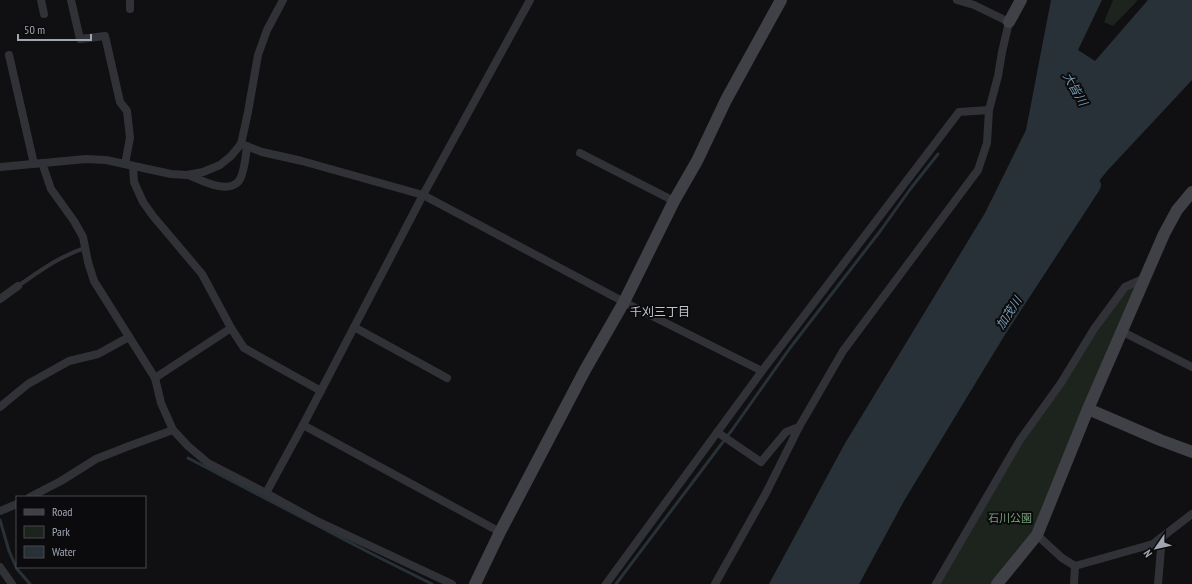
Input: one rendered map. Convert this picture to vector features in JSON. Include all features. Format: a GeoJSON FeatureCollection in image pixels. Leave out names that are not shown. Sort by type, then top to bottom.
{"type":"FeatureCollection","features":[{"type":"Feature","properties":{"kind":"street"},"geometry":{"type":"LineString","coordinates":[[41,0],[44,14]]}},
{"type":"Feature","properties":{"kind":"street"},"geometry":{"type":"LineString","coordinates":[[71,0],[80,39],[105,36],[120,102],[127,111],[130,138],[129,165],[134,182],[143,202],[202,274],[230,328],[244,348],[321,391]]}},
{"type":"Feature","properties":{"kind":"street"},"geometry":{"type":"LineString","coordinates":[[130,0],[130,9]]}},
{"type":"Feature","properties":{"kind":"street"},"geometry":{"type":"LineString","coordinates":[[187,175],[221,187],[230,187],[238,182],[242,172],[248,112],[258,55],[267,30],[284,0]]}},
{"type":"Feature","properties":{"kind":"street"},"geometry":{"type":"LineString","coordinates":[[266,493],[423,195],[530,0]]}},
{"type":"Feature","properties":{"kind":"street"},"geometry":{"type":"LineString","coordinates":[[475,584],[500,532],[585,370],[624,302],[726,100],[781,0]]}},
{"type":"Feature","properties":{"kind":"street"},"geometry":{"type":"LineString","coordinates":[[957,0],[974,5],[1009,22]]}},
{"type":"Feature","properties":{"kind":"street"},"geometry":{"type":"LineString","coordinates":[[715,584],[766,493],[799,427],[843,351],[978,170],[987,143],[989,110],[998,76],[1009,22],[1021,0]]}},
{"type":"Feature","properties":{"kind":"street"},"geometry":{"type":"LineString","coordinates":[[9,55],[38,163],[51,189],[74,221],[83,238],[94,281],[155,378],[161,404],[173,430],[188,446],[208,463],[315,520],[452,584]]}},
{"type":"Feature","properties":{"kind":"street"},"geometry":{"type":"LineString","coordinates":[[606,584],[762,371],[959,112],[989,110]]}},
{"type":"Feature","properties":{"kind":"street"},"geometry":{"type":"LineString","coordinates":[[0,167],[86,159],[106,160],[171,174],[187,175],[203,172],[220,165],[244,145]]}},
{"type":"Feature","properties":{"kind":"street"},"geometry":{"type":"LineString","coordinates":[[244,145],[262,152],[332,169],[423,195],[624,302],[762,371]]}},
{"type":"Feature","properties":{"kind":"street"},"geometry":{"type":"LineString","coordinates":[[580,153],[674,201]]}},
{"type":"Feature","properties":{"kind":"street"},"geometry":{"type":"LineString","coordinates":[[997,584],[1037,535],[1143,279],[1177,210],[1192,192]]}},
{"type":"Feature","properties":{"kind":"street"},"geometry":{"type":"LineString","coordinates":[[936,584],[1020,440],[1061,383],[1094,329],[1125,287],[1143,279]]}},
{"type":"Feature","properties":{"kind":"street"},"geometry":{"type":"LineString","coordinates":[[0,299],[18,286]]}},
{"type":"Feature","properties":{"kind":"street"},"geometry":{"type":"LineString","coordinates":[[354,327],[447,378]]}},
{"type":"Feature","properties":{"kind":"street"},"geometry":{"type":"LineString","coordinates":[[155,378],[230,328]]}},
{"type":"Feature","properties":{"kind":"street"},"geometry":{"type":"LineString","coordinates":[[1121,331],[1192,368]]}},
{"type":"Feature","properties":{"kind":"street"},"geometry":{"type":"LineString","coordinates":[[0,407],[28,384],[69,361],[98,354],[129,338]]}},
{"type":"Feature","properties":{"kind":"street"},"geometry":{"type":"LineString","coordinates":[[1088,409],[1192,452]]}},
{"type":"Feature","properties":{"kind":"street"},"geometry":{"type":"LineString","coordinates":[[303,425],[500,532]]}},
{"type":"Feature","properties":{"kind":"street"},"geometry":{"type":"LineString","coordinates":[[717,432],[761,462],[786,432],[799,427]]}},
{"type":"Feature","properties":{"kind":"street"},"geometry":{"type":"LineString","coordinates":[[32,496],[96,459],[173,430]]}},
{"type":"Feature","properties":{"kind":"street"},"geometry":{"type":"LineString","coordinates":[[0,511],[16,504]]}},
{"type":"Feature","properties":{"kind":"street"},"geometry":{"type":"LineString","coordinates":[[1037,535],[1062,558],[1075,566],[1153,544],[1192,514]]}},
{"type":"Feature","properties":{"kind":"street"},"geometry":{"type":"LineString","coordinates":[[1158,584],[1161,538]]}},
{"type":"Feature","properties":{"kind":"street"},"geometry":{"type":"LineString","coordinates":[[1074,584],[1075,566]]}},
{"type":"Feature","properties":{"kind":"street"},"geometry":{"type":"LineString","coordinates":[[0,567],[12,584]]}},
{"type":"Feature","properties":{"kind":"lane"},"geometry":{"type":"LineString","coordinates":[[18,286],[56,260],[85,248]]}},
{"type":"Feature","properties":{"kind":"green space"},"geometry":{"type":"Polygon","coordinates":[[[1113,0],[1138,0],[1113,26],[1104,22],[1113,0]]]}},
{"type":"Feature","properties":{"kind":"green space","name":"石川公園"},"geometry":{"type":"Polygon","coordinates":[[[1138,284],[1034,532],[992,584],[938,584],[1022,441],[1126,289],[1138,284]]]}},
{"type":"Feature","properties":{"kind":"water","name":"大皆川"},"geometry":{"type":"Polygon","coordinates":[[[1051,0],[1102,0],[1078,50],[1095,61],[1148,0],[1192,0],[1192,80],[1108,170],[1046,245],[892,489],[846,584],[769,584],[844,445],[985,213],[1026,130],[1051,0]]]}},
{"type":"Feature","properties":{"kind":"waterway"},"geometry":{"type":"LineString","coordinates":[[616,584],[732,430],[790,348],[938,154]]}},
{"type":"Feature","properties":{"kind":"waterway","name":"加茂川"},"geometry":{"type":"LineString","coordinates":[[849,584],[897,495],[996,332],[1092,185]]}},
{"type":"Feature","properties":{"kind":"waterway"},"geometry":{"type":"LineString","coordinates":[[188,458],[432,584]]}},
{"type":"Feature","properties":{"kind":"waterway"},"geometry":{"type":"LineString","coordinates":[[0,520],[9,551],[16,567]]}},
{"type":"Feature","properties":{"kind":"waterway"},"geometry":{"type":"LineString","coordinates":[[17,568],[30,584]]}},
{"type":"Feature","properties":{"kind":"district","name":"千刈三丁目"},"geometry":{"type":"Point","coordinates":[660,312]}}]}
